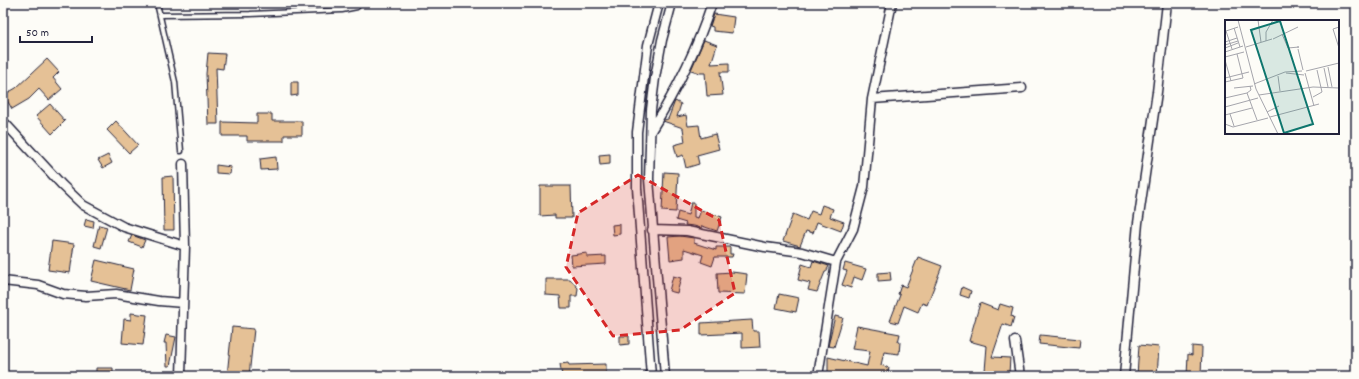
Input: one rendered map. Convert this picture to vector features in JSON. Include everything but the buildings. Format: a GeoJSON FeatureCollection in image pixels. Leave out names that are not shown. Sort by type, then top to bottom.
{"type":"FeatureCollection","features":[{"type":"Feature","properties":{"kind":"street"},"geometry":{"type":"LineString","coordinates":[[651,376],[637,188],[636,132],[648,45],[659,3]]}},
{"type":"Feature","properties":{"kind":"street"},"geometry":{"type":"LineString","coordinates":[[665,376],[649,179],[651,110],[655,78],[662,40],[672,3]]}},
{"type":"Feature","properties":{"kind":"street"},"geometry":{"type":"LineString","coordinates":[[650,132],[669,102],[689,64],[712,3]]}},
{"type":"Feature","properties":{"kind":"street"},"geometry":{"type":"LineString","coordinates":[[818,376],[836,262],[853,229],[864,187],[872,98],[892,3]]}},
{"type":"Feature","properties":{"kind":"street"},"geometry":{"type":"LineString","coordinates":[[1124,376],[1138,223],[1157,92],[1167,3]]}},
{"type":"Feature","properties":{"kind":"street"},"geometry":{"type":"LineString","coordinates":[[872,98],[1022,88]]}},
{"type":"Feature","properties":{"kind":"street"},"geometry":{"type":"LineString","coordinates":[[3,121],[82,205],[124,227],[185,246]]}},
{"type":"Feature","properties":{"kind":"street"},"geometry":{"type":"LineString","coordinates":[[181,376],[185,246],[183,164]]}},
{"type":"Feature","properties":{"kind":"street"},"geometry":{"type":"LineString","coordinates":[[652,230],[687,231],[765,247],[802,252],[836,262]]}},
{"type":"Feature","properties":{"kind":"street"},"geometry":{"type":"LineString","coordinates":[[3,281],[38,285],[63,294],[86,296],[116,294],[159,301],[183,303]]}},
{"type":"Feature","properties":{"kind":"street"},"geometry":{"type":"LineString","coordinates":[[1015,341],[1020,376]]}},
{"type":"Feature","properties":{"kind":"lane"},"geometry":{"type":"LineString","coordinates":[[157,3],[175,82],[181,151]]}},
{"type":"Feature","properties":{"kind":"lane"},"geometry":{"type":"LineString","coordinates":[[160,15],[250,14],[342,10],[357,8],[360,3]]}},
{"type":"Feature","properties":{"kind":"highlighted area"},"geometry":{"type":"Polygon","coordinates":[[[638,175],[719,220],[735,293],[680,330],[613,336],[566,267],[578,213],[638,175]]]}}]}
